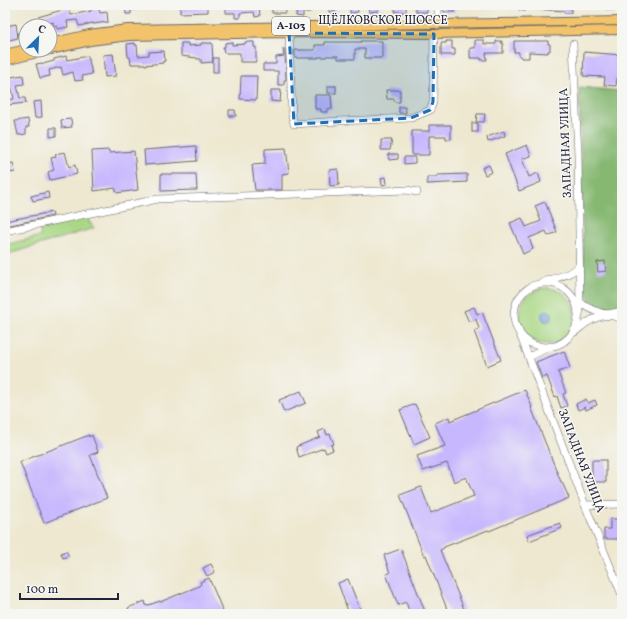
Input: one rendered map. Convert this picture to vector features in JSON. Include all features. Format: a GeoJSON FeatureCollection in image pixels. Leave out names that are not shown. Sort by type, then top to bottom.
{"type":"FeatureCollection","features":[{"type":"Feature","properties":{"kind":"main road","name":"ЩЁЛКОВСКОЕ ШОССЕ"},"geometry":{"type":"LineString","coordinates":[[58,41],[89,34],[128,29],[622,21]]}},
{"type":"Feature","properties":{"kind":"main road","name":"ЩЁЛКОВСКОЕ ШОССЕ"},"geometry":{"type":"LineString","coordinates":[[58,48],[90,41],[129,36],[289,33],[434,34],[622,30]]}},
{"type":"Feature","properties":{"kind":"main road"},"geometry":{"type":"LineString","coordinates":[[5,54],[18,51]]}},
{"type":"Feature","properties":{"kind":"main road","name":"ЩЁЛКОВСКОЕ ШОССЕ"},"geometry":{"type":"LineString","coordinates":[[5,61],[18,58]]}},
{"type":"Feature","properties":{"kind":"street"},"geometry":{"type":"LineString","coordinates":[[438,5],[438,25]]}},
{"type":"Feature","properties":{"kind":"street"},"geometry":{"type":"LineString","coordinates":[[289,33],[292,115],[294,124],[411,118],[430,110],[433,102],[434,34]]}},
{"type":"Feature","properties":{"kind":"street","name":"ЗАПАДНАЯ УЛИЦА"},"geometry":{"type":"LineString","coordinates":[[573,44],[578,155],[580,303],[578,320]]}},
{"type":"Feature","properties":{"kind":"street"},"geometry":{"type":"LineString","coordinates":[[5,231],[158,199],[407,190],[417,192]]}},
{"type":"Feature","properties":{"kind":"street"},"geometry":{"type":"LineString","coordinates":[[552,346],[543,346],[531,342],[524,337],[518,329],[515,316],[517,303],[525,292],[533,286],[573,271],[579,265]]}},
{"type":"Feature","properties":{"kind":"street"},"geometry":{"type":"LineString","coordinates":[[539,284],[559,286],[580,303],[597,313],[614,313],[622,310]]}},
{"type":"Feature","properties":{"kind":"street"},"geometry":{"type":"LineString","coordinates":[[570,336],[575,329],[578,320],[577,308],[573,298]]}},
{"type":"Feature","properties":{"kind":"street"},"geometry":{"type":"LineString","coordinates":[[529,357],[561,343],[591,319],[597,316],[615,316],[622,318]]}},
{"type":"Feature","properties":{"kind":"street","name":"ЗАПАДНАЯ УЛИЦА"},"geometry":{"type":"LineString","coordinates":[[518,329],[622,595]]}},
{"type":"Feature","properties":{"kind":"street"},"geometry":{"type":"LineString","coordinates":[[586,505],[622,504]]}},
{"type":"Feature","properties":{"kind":"highlighted area"},"geometry":{"type":"Polygon","coordinates":[[[289,33],[434,34],[433,102],[430,110],[411,118],[294,124],[289,33]]]}},
{"type":"Feature","properties":{"kind":"green space"},"geometry":{"type":"Polygon","coordinates":[[[579,87],[622,91],[621,299],[613,308],[607,309],[601,308],[591,301],[584,290],[579,87]]]}},
{"type":"Feature","properties":{"kind":"green space"},"geometry":{"type":"Polygon","coordinates":[[[85,216],[94,228],[5,255],[5,245],[41,236],[39,227],[85,216]]]}},
{"type":"Feature","properties":{"kind":"green space"},"geometry":{"type":"Polygon","coordinates":[[[547,288],[558,290],[567,296],[573,305],[575,316],[573,327],[567,336],[558,342],[547,344],[536,342],[527,336],[521,327],[519,316],[521,305],[527,296],[536,290],[547,288]]]}},
{"type":"Feature","properties":{"kind":"water"},"geometry":{"type":"Polygon","coordinates":[[[547,310],[551,312],[553,316],[551,320],[547,322],[543,320],[541,316],[543,312],[547,310]]]}},
{"type":"Feature","properties":{"kind":"building"},"geometry":{"type":"Polygon","coordinates":[[[90,5],[98,5],[100,13],[107,12],[108,22],[79,26],[77,20],[67,21],[68,27],[58,29],[58,18],[38,17],[69,8],[71,15],[91,11],[90,5]]]}},
{"type":"Feature","properties":{"kind":"building"},"geometry":{"type":"Polygon","coordinates":[[[125,5],[149,5],[149,9],[131,10],[131,14],[126,14],[125,5]]]}},
{"type":"Feature","properties":{"kind":"building"},"geometry":{"type":"Polygon","coordinates":[[[180,5],[208,5],[208,12],[180,13],[180,5]]]}},
{"type":"Feature","properties":{"kind":"building"},"geometry":{"type":"Polygon","coordinates":[[[226,5],[259,5],[260,16],[255,17],[254,12],[240,13],[240,18],[235,18],[235,13],[226,13],[226,5]]]}},
{"type":"Feature","properties":{"kind":"building"},"geometry":{"type":"Polygon","coordinates":[[[285,5],[285,13],[272,13],[272,6],[285,5]]]}},
{"type":"Feature","properties":{"kind":"building"},"geometry":{"type":"Polygon","coordinates":[[[297,5],[310,5],[310,12],[303,12],[303,17],[296,16],[297,5]]]}},
{"type":"Feature","properties":{"kind":"building"},"geometry":{"type":"Polygon","coordinates":[[[329,5],[335,5],[335,12],[329,12],[329,5]]]}},
{"type":"Feature","properties":{"kind":"building"},"geometry":{"type":"Polygon","coordinates":[[[350,5],[357,5],[358,12],[350,13],[350,5]]]}},
{"type":"Feature","properties":{"kind":"building"},"geometry":{"type":"Polygon","coordinates":[[[368,5],[378,5],[378,11],[369,12],[368,5]]]}},
{"type":"Feature","properties":{"kind":"building"},"geometry":{"type":"Polygon","coordinates":[[[395,5],[406,5],[406,12],[395,12],[395,5]]]}},
{"type":"Feature","properties":{"kind":"building"},"geometry":{"type":"Polygon","coordinates":[[[416,5],[427,5],[427,12],[416,12],[416,5]]]}},
{"type":"Feature","properties":{"kind":"building"},"geometry":{"type":"Polygon","coordinates":[[[443,5],[455,5],[455,12],[444,12],[443,5]]]}},
{"type":"Feature","properties":{"kind":"building"},"geometry":{"type":"Polygon","coordinates":[[[519,5],[525,5],[525,11],[519,10],[519,5]]]}},
{"type":"Feature","properties":{"kind":"building"},"geometry":{"type":"Polygon","coordinates":[[[536,5],[571,5],[571,13],[536,9],[536,5]]]}},
{"type":"Feature","properties":{"kind":"building"},"geometry":{"type":"Polygon","coordinates":[[[607,5],[619,5],[619,10],[607,10],[607,5]]]}},
{"type":"Feature","properties":{"kind":"building"},"geometry":{"type":"Polygon","coordinates":[[[16,24],[18,38],[5,41],[5,34],[8,34],[6,26],[16,24]]]}},
{"type":"Feature","properties":{"kind":"building"},"geometry":{"type":"Polygon","coordinates":[[[475,40],[484,40],[484,44],[496,44],[496,41],[502,41],[503,53],[486,53],[487,60],[481,60],[481,58],[470,58],[470,48],[475,48],[475,40]]]}},
{"type":"Feature","properties":{"kind":"building"},"geometry":{"type":"Polygon","coordinates":[[[382,41],[382,58],[365,58],[365,49],[355,49],[355,59],[338,59],[338,56],[295,58],[295,50],[315,50],[315,45],[325,45],[325,42],[382,41]]]}},
{"type":"Feature","properties":{"kind":"building"},"geometry":{"type":"Polygon","coordinates":[[[446,41],[452,41],[452,49],[455,49],[455,55],[441,55],[441,43],[446,43],[446,41]]]}},
{"type":"Feature","properties":{"kind":"building"},"geometry":{"type":"Polygon","coordinates":[[[514,41],[548,41],[548,44],[550,44],[550,51],[548,51],[548,53],[529,52],[529,58],[521,58],[521,56],[519,56],[519,52],[514,52],[514,41]]]}},
{"type":"Feature","properties":{"kind":"building"},"geometry":{"type":"Polygon","coordinates":[[[232,42],[232,45],[245,44],[245,42],[254,42],[254,47],[256,47],[256,62],[240,62],[240,53],[224,53],[223,47],[225,47],[225,43],[232,42]]]}},
{"type":"Feature","properties":{"kind":"building"},"geometry":{"type":"Polygon","coordinates":[[[135,43],[135,45],[137,45],[138,56],[149,55],[149,52],[164,51],[165,61],[163,61],[163,63],[145,65],[131,64],[130,57],[128,57],[127,44],[135,43]]]}},
{"type":"Feature","properties":{"kind":"building"},"geometry":{"type":"Polygon","coordinates":[[[181,43],[188,43],[188,46],[201,45],[201,43],[212,43],[213,62],[201,63],[201,59],[181,56],[181,43]]]}},
{"type":"Feature","properties":{"kind":"building"},"geometry":{"type":"Polygon","coordinates":[[[283,49],[285,49],[286,80],[284,80],[284,85],[278,85],[278,71],[263,71],[263,64],[276,64],[276,57],[284,56],[283,49]]]}},
{"type":"Feature","properties":{"kind":"building"},"geometry":{"type":"Polygon","coordinates":[[[584,52],[622,55],[622,78],[617,78],[616,86],[604,85],[605,77],[583,76],[584,52]]]}},
{"type":"Feature","properties":{"kind":"building"},"geometry":{"type":"Polygon","coordinates":[[[113,54],[116,76],[105,77],[103,55],[113,54]]]}},
{"type":"Feature","properties":{"kind":"building"},"geometry":{"type":"Polygon","coordinates":[[[66,56],[67,60],[88,56],[92,74],[82,76],[83,80],[75,81],[73,72],[63,75],[61,67],[49,70],[50,76],[40,78],[36,64],[54,61],[54,59],[66,56]]]}},
{"type":"Feature","properties":{"kind":"building"},"geometry":{"type":"Polygon","coordinates":[[[213,58],[218,58],[218,72],[213,72],[213,58]]]}},
{"type":"Feature","properties":{"kind":"building"},"geometry":{"type":"Polygon","coordinates":[[[23,75],[24,84],[17,85],[20,98],[25,98],[26,103],[8,105],[7,100],[14,99],[11,85],[5,86],[5,78],[23,75]]]}},
{"type":"Feature","properties":{"kind":"building"},"geometry":{"type":"Polygon","coordinates":[[[241,76],[257,76],[256,100],[240,99],[241,76]]]}},
{"type":"Feature","properties":{"kind":"building"},"geometry":{"type":"Polygon","coordinates":[[[328,86],[336,86],[336,93],[328,93],[328,86]]]}},
{"type":"Feature","properties":{"kind":"building"},"geometry":{"type":"Polygon","coordinates":[[[271,90],[281,90],[280,102],[271,101],[271,90]]]}},
{"type":"Feature","properties":{"kind":"building"},"geometry":{"type":"Polygon","coordinates":[[[386,90],[400,90],[400,102],[395,102],[394,99],[387,99],[386,90]]]}},
{"type":"Feature","properties":{"kind":"building"},"geometry":{"type":"Polygon","coordinates":[[[315,95],[331,95],[332,109],[327,109],[327,112],[321,112],[321,109],[315,109],[315,95]]]}},
{"type":"Feature","properties":{"kind":"building"},"geometry":{"type":"Polygon","coordinates":[[[41,101],[42,117],[35,118],[33,102],[41,101]]]}},
{"type":"Feature","properties":{"kind":"building"},"geometry":{"type":"Polygon","coordinates":[[[399,107],[405,107],[406,113],[399,113],[399,107]]]}},
{"type":"Feature","properties":{"kind":"building"},"geometry":{"type":"Polygon","coordinates":[[[229,110],[235,110],[236,116],[229,116],[229,110]]]}},
{"type":"Feature","properties":{"kind":"building"},"geometry":{"type":"Polygon","coordinates":[[[477,114],[485,114],[484,122],[476,122],[477,114]]]}},
{"type":"Feature","properties":{"kind":"building"},"geometry":{"type":"Polygon","coordinates":[[[28,119],[29,127],[26,127],[26,134],[18,135],[15,121],[28,119]]]}},
{"type":"Feature","properties":{"kind":"building"},"geometry":{"type":"Polygon","coordinates":[[[71,119],[72,127],[62,128],[61,120],[71,119]]]}},
{"type":"Feature","properties":{"kind":"building"},"geometry":{"type":"Polygon","coordinates":[[[472,123],[478,123],[478,132],[472,132],[472,123]]]}},
{"type":"Feature","properties":{"kind":"building"},"geometry":{"type":"Polygon","coordinates":[[[429,125],[451,125],[451,139],[446,139],[446,136],[429,136],[429,155],[412,155],[412,131],[429,131],[429,125]]]}},
{"type":"Feature","properties":{"kind":"building"},"geometry":{"type":"Polygon","coordinates":[[[50,128],[56,128],[56,136],[50,137],[50,128]]]}},
{"type":"Feature","properties":{"kind":"building"},"geometry":{"type":"Polygon","coordinates":[[[504,131],[505,136],[488,142],[487,137],[504,131]]]}},
{"type":"Feature","properties":{"kind":"building"},"geometry":{"type":"Polygon","coordinates":[[[381,140],[392,140],[390,150],[381,150],[381,140]]]}},
{"type":"Feature","properties":{"kind":"building"},"geometry":{"type":"Polygon","coordinates":[[[527,145],[531,156],[522,159],[529,177],[538,173],[541,182],[519,191],[505,154],[527,145]]]}},
{"type":"Feature","properties":{"kind":"building"},"geometry":{"type":"Polygon","coordinates":[[[196,146],[197,161],[145,165],[144,150],[196,146]]]}},
{"type":"Feature","properties":{"kind":"building"},"geometry":{"type":"Polygon","coordinates":[[[286,148],[289,173],[282,174],[282,190],[255,190],[252,165],[265,164],[265,149],[286,148]]]}},
{"type":"Feature","properties":{"kind":"building"},"geometry":{"type":"Polygon","coordinates":[[[109,150],[109,153],[134,151],[138,190],[117,193],[115,188],[94,191],[92,151],[109,150]]]}},
{"type":"Feature","properties":{"kind":"building"},"geometry":{"type":"Polygon","coordinates":[[[65,152],[69,167],[75,165],[77,174],[50,180],[48,172],[54,170],[51,158],[56,157],[55,154],[65,152]]]}},
{"type":"Feature","properties":{"kind":"building"},"geometry":{"type":"Polygon","coordinates":[[[388,154],[398,154],[398,159],[389,160],[388,154]]]}},
{"type":"Feature","properties":{"kind":"building"},"geometry":{"type":"Polygon","coordinates":[[[404,157],[415,157],[415,163],[404,164],[404,157]]]}},
{"type":"Feature","properties":{"kind":"building"},"geometry":{"type":"Polygon","coordinates":[[[13,163],[15,172],[9,173],[7,164],[13,163]]]}},
{"type":"Feature","properties":{"kind":"building"},"geometry":{"type":"Polygon","coordinates":[[[489,165],[492,172],[485,175],[482,168],[489,165]]]}},
{"type":"Feature","properties":{"kind":"building"},"geometry":{"type":"Polygon","coordinates":[[[338,169],[339,185],[330,186],[329,170],[338,169]]]}},
{"type":"Feature","properties":{"kind":"building"},"geometry":{"type":"Polygon","coordinates":[[[161,174],[196,174],[197,190],[161,191],[161,174]]]}},
{"type":"Feature","properties":{"kind":"building"},"geometry":{"type":"Polygon","coordinates":[[[467,174],[467,182],[427,184],[427,177],[437,177],[437,175],[467,174]]]}},
{"type":"Feature","properties":{"kind":"building"},"geometry":{"type":"Polygon","coordinates":[[[386,177],[387,184],[382,185],[381,178],[386,177]]]}},
{"type":"Feature","properties":{"kind":"building"},"geometry":{"type":"Polygon","coordinates":[[[48,192],[49,198],[33,201],[31,196],[48,192]]]}},
{"type":"Feature","properties":{"kind":"building"},"geometry":{"type":"Polygon","coordinates":[[[545,202],[557,232],[548,236],[546,231],[529,238],[533,249],[523,254],[510,223],[522,218],[526,227],[541,221],[535,206],[545,202]]]}},
{"type":"Feature","properties":{"kind":"building"},"geometry":{"type":"Polygon","coordinates":[[[52,212],[53,216],[5,226],[5,221],[52,212]]]}},
{"type":"Feature","properties":{"kind":"building"},"geometry":{"type":"Polygon","coordinates":[[[605,261],[606,271],[598,272],[597,262],[605,261]]]}},
{"type":"Feature","properties":{"kind":"building"},"geometry":{"type":"Polygon","coordinates":[[[474,307],[477,314],[482,312],[501,360],[487,366],[474,331],[479,329],[476,319],[469,322],[464,311],[474,307]]]}},
{"type":"Feature","properties":{"kind":"building"},"geometry":{"type":"Polygon","coordinates":[[[564,351],[570,368],[558,372],[566,393],[563,394],[567,406],[561,408],[547,376],[542,378],[536,362],[564,351]]]}},
{"type":"Feature","properties":{"kind":"building"},"geometry":{"type":"Polygon","coordinates":[[[525,390],[561,482],[569,498],[489,531],[488,530],[444,547],[440,550],[466,614],[449,614],[400,495],[421,487],[431,513],[474,496],[466,477],[454,482],[447,463],[423,471],[417,456],[445,446],[435,423],[449,417],[450,421],[525,390]]]}},
{"type":"Feature","properties":{"kind":"building"},"geometry":{"type":"Polygon","coordinates":[[[301,391],[306,403],[284,412],[279,400],[301,391]]]}},
{"type":"Feature","properties":{"kind":"building"},"geometry":{"type":"Polygon","coordinates":[[[586,399],[588,403],[595,400],[597,405],[586,410],[585,407],[578,410],[576,404],[586,399]]]}},
{"type":"Feature","properties":{"kind":"building"},"geometry":{"type":"Polygon","coordinates":[[[415,404],[430,437],[414,444],[400,410],[415,404]]]}},
{"type":"Feature","properties":{"kind":"building"},"geometry":{"type":"Polygon","coordinates":[[[325,429],[327,435],[330,434],[334,444],[331,445],[333,450],[326,453],[324,448],[299,457],[296,447],[320,437],[318,432],[325,429]]]}},
{"type":"Feature","properties":{"kind":"building"},"geometry":{"type":"Polygon","coordinates":[[[89,435],[89,437],[92,435],[98,452],[90,455],[107,498],[44,523],[20,462],[89,435]]]}},
{"type":"Feature","properties":{"kind":"building"},"geometry":{"type":"Polygon","coordinates":[[[592,460],[606,460],[606,482],[592,482],[592,460]]]}},
{"type":"Feature","properties":{"kind":"building"},"geometry":{"type":"Polygon","coordinates":[[[610,519],[622,519],[622,539],[604,539],[604,529],[610,529],[610,519]]]}},
{"type":"Feature","properties":{"kind":"building"},"geometry":{"type":"Polygon","coordinates":[[[560,523],[562,528],[529,541],[527,535],[560,523]]]}},
{"type":"Feature","properties":{"kind":"building"},"geometry":{"type":"Polygon","coordinates":[[[401,549],[426,614],[410,614],[406,602],[398,605],[386,574],[390,573],[384,555],[401,549]]]}},
{"type":"Feature","properties":{"kind":"building"},"geometry":{"type":"Polygon","coordinates":[[[66,551],[69,556],[63,558],[61,553],[66,551]]]}},
{"type":"Feature","properties":{"kind":"building"},"geometry":{"type":"Polygon","coordinates":[[[211,564],[215,572],[207,576],[203,568],[211,564]]]}},
{"type":"Feature","properties":{"kind":"building"},"geometry":{"type":"Polygon","coordinates":[[[209,578],[224,614],[130,614],[128,608],[145,601],[146,606],[160,602],[199,586],[201,584],[200,582],[209,578]]]}},
{"type":"Feature","properties":{"kind":"building"},"geometry":{"type":"Polygon","coordinates":[[[348,579],[362,614],[349,614],[338,583],[348,579]]]}}]}
